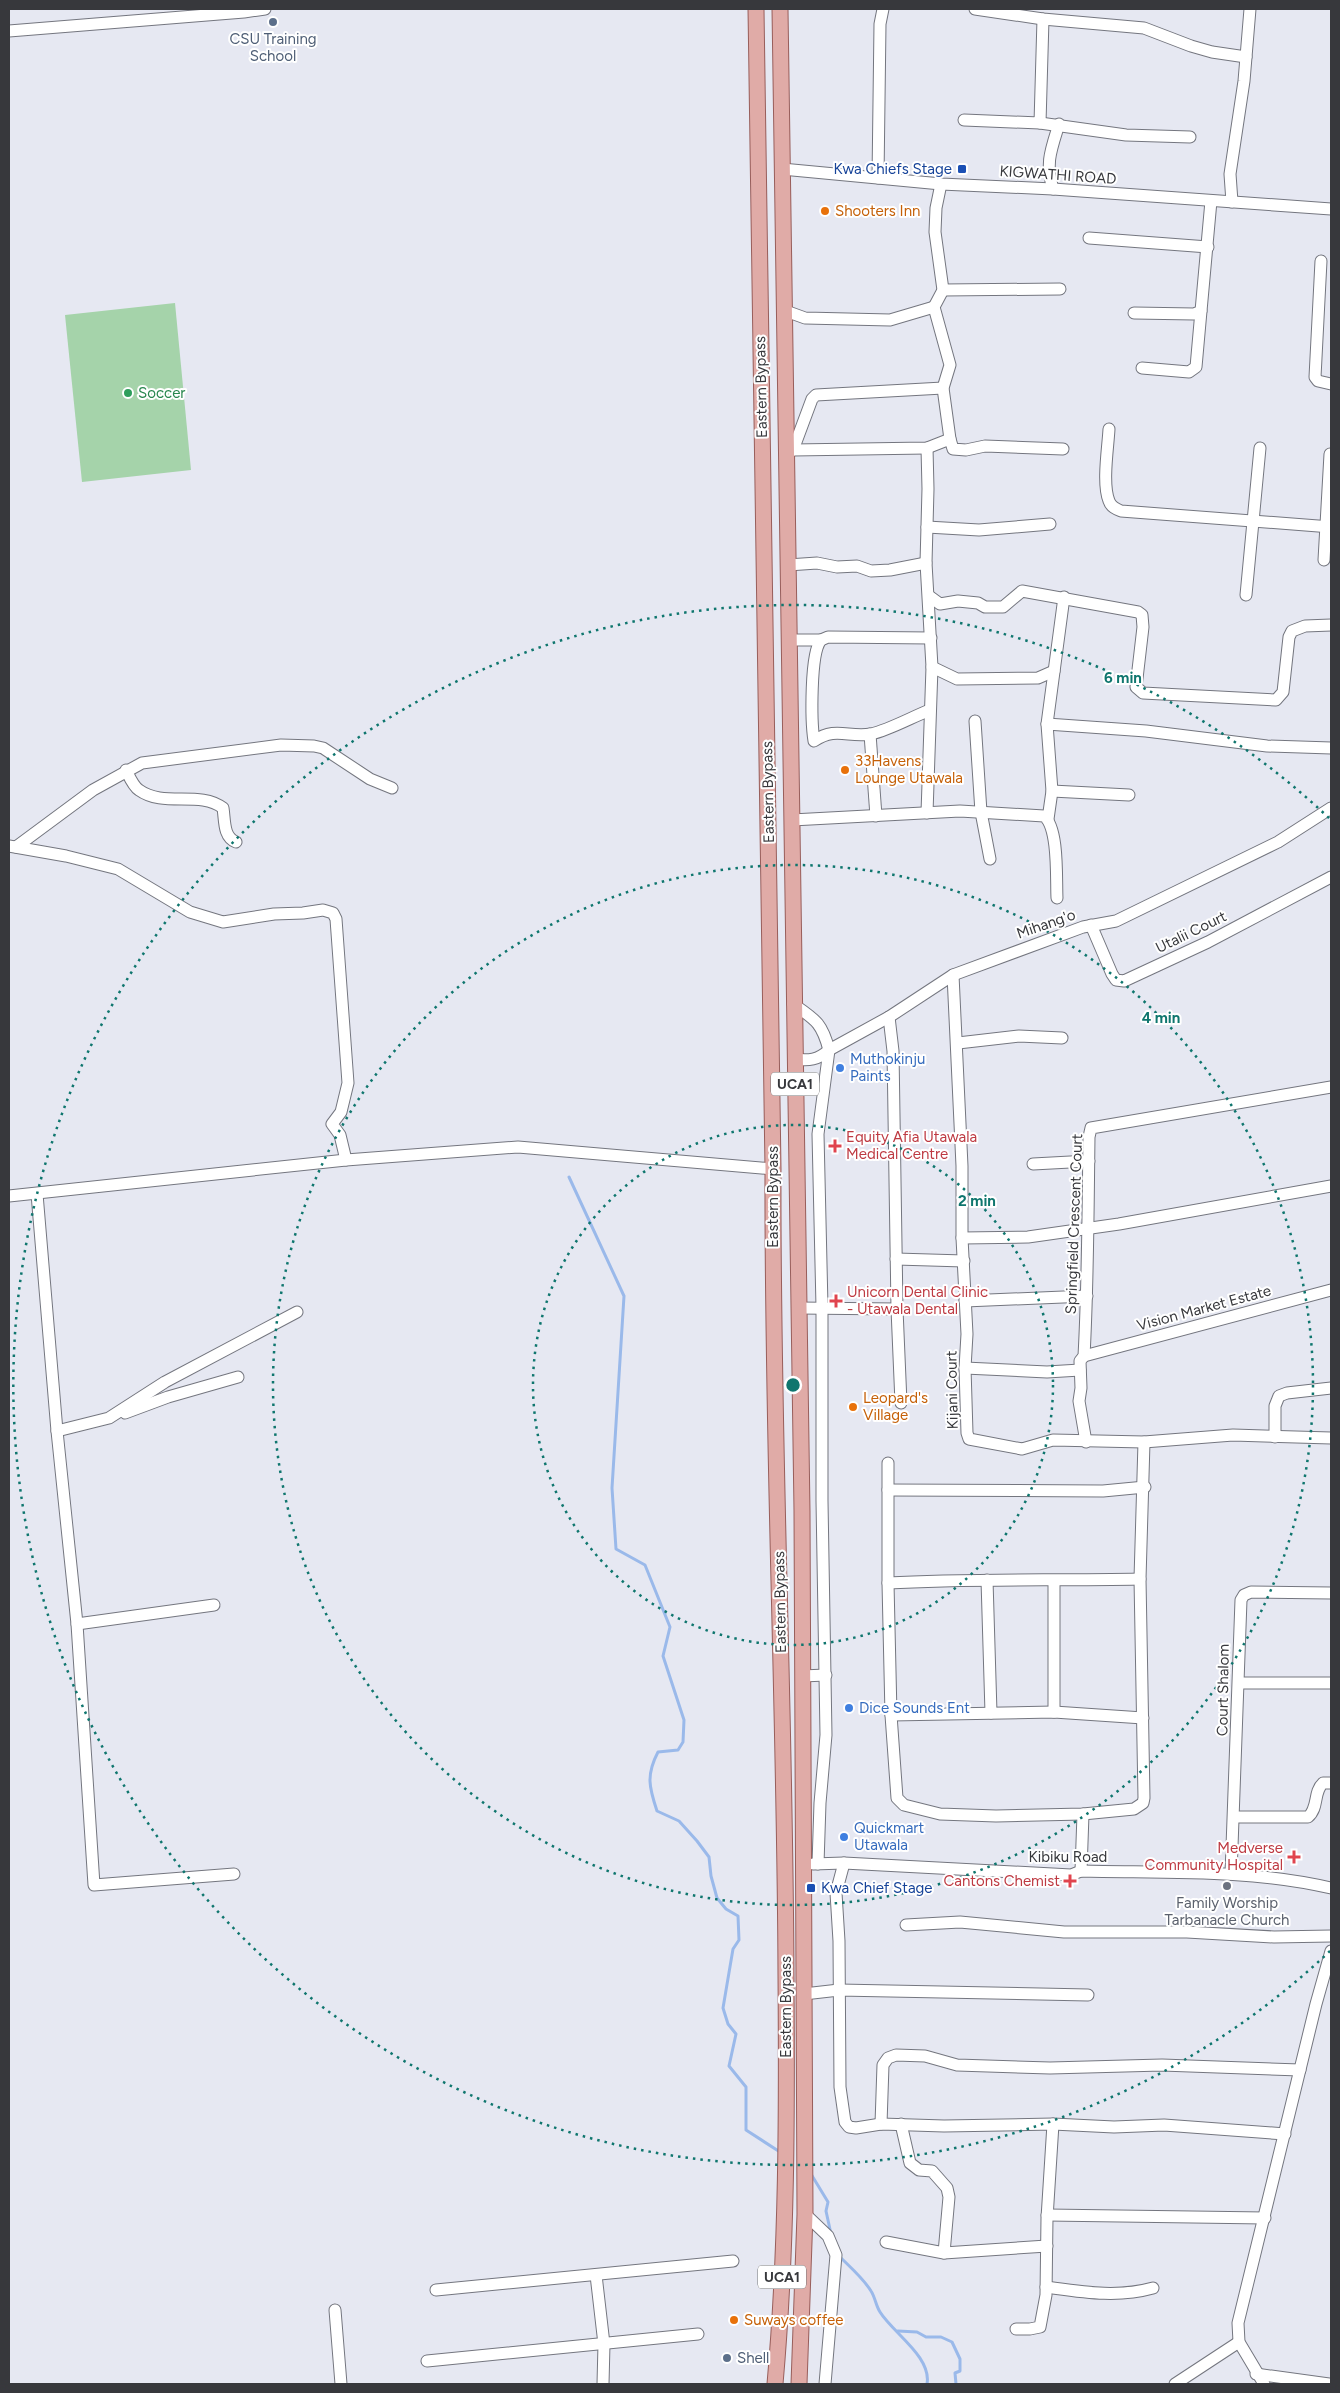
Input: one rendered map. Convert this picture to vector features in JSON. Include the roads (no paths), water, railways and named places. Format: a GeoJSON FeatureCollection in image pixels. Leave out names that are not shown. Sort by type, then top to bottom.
{"type":"FeatureCollection","features":[{"type":"Feature","properties":{"kind":"main road","name":"Eastern Bypass"},"geometry":{"type":"LineString","coordinates":[[756,9],[778,1512],[786,1840],[787,2154],[775,2384]]}},
{"type":"Feature","properties":{"kind":"main road","name":"Eastern Bypass"},"geometry":{"type":"LineString","coordinates":[[780,9],[783,310],[789,445],[788,565],[802,1511],[802,1676],[811,1864],[804,1994],[805,2214],[799,2384]]}},
{"type":"Feature","properties":{"kind":"main road"},"geometry":{"type":"LineString","coordinates":[[778,1512],[802,1511]]}},
{"type":"Feature","properties":{"kind":"street"},"geometry":{"type":"LineString","coordinates":[[9,31],[265,9]]}},
{"type":"Feature","properties":{"kind":"street"},"geometry":{"type":"LineString","coordinates":[[878,178],[880,24],[883,9]]}},
{"type":"Feature","properties":{"kind":"street"},"geometry":{"type":"LineString","coordinates":[[975,9],[1043,19],[1144,28],[1212,52],[1246,57]]}},
{"type":"Feature","properties":{"kind":"street"},"geometry":{"type":"LineString","coordinates":[[1232,202],[1230,174],[1246,57],[1250,9]]}},
{"type":"Feature","properties":{"kind":"street"},"geometry":{"type":"LineString","coordinates":[[1040,123],[1043,19]]}},
{"type":"Feature","properties":{"kind":"street"},"geometry":{"type":"LineString","coordinates":[[964,120],[1059,124],[1126,135],[1190,136]]}},
{"type":"Feature","properties":{"kind":"street"},"geometry":{"type":"LineString","coordinates":[[1053,189],[1048,173],[1049,156],[1059,124]]}},
{"type":"Feature","properties":{"kind":"street","name":"KIGWATHI ROAD"},"geometry":{"type":"LineString","coordinates":[[782,169],[941,184],[1053,189],[1331,209]]}},
{"type":"Feature","properties":{"kind":"street"},"geometry":{"type":"LineString","coordinates":[[941,184],[936,208],[935,232],[942,290],[934,307],[950,365],[943,388],[953,449],[966,450],[985,446],[1063,449]]}},
{"type":"Feature","properties":{"kind":"street"},"geometry":{"type":"LineString","coordinates":[[1142,368],[1189,372],[1196,367],[1211,201]]}},
{"type":"Feature","properties":{"kind":"street"},"geometry":{"type":"LineString","coordinates":[[1089,238],[1208,247]]}},
{"type":"Feature","properties":{"kind":"street"},"geometry":{"type":"LineString","coordinates":[[1321,261],[1315,377],[1324,383],[1331,384]]}},
{"type":"Feature","properties":{"kind":"street"},"geometry":{"type":"LineString","coordinates":[[942,290],[1060,289]]}},
{"type":"Feature","properties":{"kind":"street"},"geometry":{"type":"LineString","coordinates":[[783,310],[805,318],[890,320],[934,307]]}},
{"type":"Feature","properties":{"kind":"street"},"geometry":{"type":"LineString","coordinates":[[1134,313],[1194,314],[1201,311]]}},
{"type":"Feature","properties":{"kind":"street"},"geometry":{"type":"LineString","coordinates":[[943,388],[816,395],[812,399],[789,445],[927,448],[950,439]]}},
{"type":"Feature","properties":{"kind":"street"},"geometry":{"type":"LineString","coordinates":[[1109,429],[1107,485],[1109,501],[1113,508],[1121,511],[1329,527]]}},
{"type":"Feature","properties":{"kind":"street"},"geometry":{"type":"LineString","coordinates":[[927,448],[926,563],[932,668],[927,813]]}},
{"type":"Feature","properties":{"kind":"street"},"geometry":{"type":"LineString","coordinates":[[1246,595],[1251,521],[1260,448]]}},
{"type":"Feature","properties":{"kind":"street"},"geometry":{"type":"LineString","coordinates":[[1324,560],[1329,527],[1330,454]]}},
{"type":"Feature","properties":{"kind":"street"},"geometry":{"type":"LineString","coordinates":[[927,527],[979,530],[1050,524]]}},
{"type":"Feature","properties":{"kind":"street"},"geometry":{"type":"LineString","coordinates":[[788,565],[856,566],[871,571],[890,570],[926,563]]}},
{"type":"Feature","properties":{"kind":"street"},"geometry":{"type":"LineString","coordinates":[[929,596],[940,604],[958,601],[978,602],[985,606],[1003,607],[1022,591],[1064,597],[1138,612],[1142,615],[1143,627],[1136,687],[1142,693],[1276,700],[1282,692],[1289,637],[1292,631],[1305,626],[1331,625]]}},
{"type":"Feature","properties":{"kind":"street"},"geometry":{"type":"LineString","coordinates":[[1056,898],[1056,860],[1048,820],[1052,790],[1047,724],[1064,597]]}},
{"type":"Feature","properties":{"kind":"street"},"geometry":{"type":"LineString","coordinates":[[789,640],[821,640],[828,637],[930,638]]}},
{"type":"Feature","properties":{"kind":"street"},"geometry":{"type":"LineString","coordinates":[[821,640],[815,652],[811,724],[814,741],[825,734],[833,732],[870,734],[930,710]]}},
{"type":"Feature","properties":{"kind":"street"},"geometry":{"type":"LineString","coordinates":[[932,668],[957,679],[1038,678],[1054,672]]}},
{"type":"Feature","properties":{"kind":"street"},"geometry":{"type":"LineString","coordinates":[[974,721],[981,812],[990,859]]}},
{"type":"Feature","properties":{"kind":"street"},"geometry":{"type":"LineString","coordinates":[[1047,724],[1146,731],[1267,746],[1331,748]]}},
{"type":"Feature","properties":{"kind":"street"},"geometry":{"type":"LineString","coordinates":[[870,734],[876,816]]}},
{"type":"Feature","properties":{"kind":"street"},"geometry":{"type":"LineString","coordinates":[[12,846],[93,790],[126,770],[152,762],[281,745],[314,746],[324,748],[370,779],[392,788]]}},
{"type":"Feature","properties":{"kind":"street"},"geometry":{"type":"LineString","coordinates":[[126,770],[139,790],[163,798],[206,800],[217,803],[223,808],[226,831],[230,840],[236,842]]}},
{"type":"Feature","properties":{"kind":"street"},"geometry":{"type":"LineString","coordinates":[[1052,790],[1129,795]]}},
{"type":"Feature","properties":{"kind":"street","name":"Mihang'o"},"geometry":{"type":"LineString","coordinates":[[794,1059],[820,1058],[830,1050],[889,1017],[953,975],[1012,952],[1091,925],[1116,921],[1142,909],[1278,842],[1331,808]]}},
{"type":"Feature","properties":{"kind":"street"},"geometry":{"type":"LineString","coordinates":[[792,820],[981,812],[1037,815],[1044,816],[1048,820]]}},
{"type":"Feature","properties":{"kind":"street"},"geometry":{"type":"LineString","coordinates":[[12,846],[66,856],[118,869],[190,912],[223,922],[274,914],[323,910],[333,913],[336,919],[348,1083],[341,1112],[332,1124],[343,1144],[346,1160]]}},
{"type":"Feature","properties":{"kind":"street","name":"Utalii Court"},"geometry":{"type":"LineString","coordinates":[[1091,925],[1112,974],[1116,980],[1124,981],[1208,942],[1331,877]]}},
{"type":"Feature","properties":{"kind":"street","name":"Kijani Court"},"geometry":{"type":"LineString","coordinates":[[953,975],[958,1043],[962,1238],[967,1334],[965,1368],[967,1433],[969,1439],[1022,1449],[1053,1440],[1144,1442],[1233,1435],[1331,1438]]}},
{"type":"Feature","properties":{"kind":"street"},"geometry":{"type":"LineString","coordinates":[[794,1004],[811,1016],[824,1029],[830,1050],[818,1134],[822,1307],[826,1735],[820,1803],[811,1864]]}},
{"type":"Feature","properties":{"kind":"street"},"geometry":{"type":"LineString","coordinates":[[889,1017],[893,1051],[897,1309],[901,1403]]}},
{"type":"Feature","properties":{"kind":"street"},"geometry":{"type":"LineString","coordinates":[[958,1043],[1019,1036],[1062,1038]]}},
{"type":"Feature","properties":{"kind":"street","name":"Springfield Crescent Court"},"geometry":{"type":"LineString","coordinates":[[1086,1442],[1079,1401],[1081,1388],[1080,1360],[1084,1356],[1090,1132],[1094,1126],[1331,1087]]}},
{"type":"Feature","properties":{"kind":"street"},"geometry":{"type":"LineString","coordinates":[[795,1134],[818,1134]]}},
{"type":"Feature","properties":{"kind":"street"},"geometry":{"type":"LineString","coordinates":[[9,1196],[346,1160],[518,1147],[773,1169]]}},
{"type":"Feature","properties":{"kind":"street"},"geometry":{"type":"LineString","coordinates":[[1033,1164],[1089,1161]]}},
{"type":"Feature","properties":{"kind":"street"},"geometry":{"type":"LineString","coordinates":[[962,1238],[1028,1237],[1119,1224],[1331,1186]]}},
{"type":"Feature","properties":{"kind":"street"},"geometry":{"type":"LineString","coordinates":[[37,1194],[57,1431],[77,1624],[94,1885],[234,1874]]}},
{"type":"Feature","properties":{"kind":"street"},"geometry":{"type":"LineString","coordinates":[[896,1259],[964,1261]]}},
{"type":"Feature","properties":{"kind":"street","name":"Vision Market Estate"},"geometry":{"type":"LineString","coordinates":[[1084,1356],[1331,1290]]}},
{"type":"Feature","properties":{"kind":"street"},"geometry":{"type":"LineString","coordinates":[[965,1301],[1087,1296]]}},
{"type":"Feature","properties":{"kind":"street"},"geometry":{"type":"LineString","coordinates":[[798,1308],[897,1309]]}},
{"type":"Feature","properties":{"kind":"street"},"geometry":{"type":"LineString","coordinates":[[108,1418],[165,1382],[297,1312]]}},
{"type":"Feature","properties":{"kind":"street"},"geometry":{"type":"LineString","coordinates":[[965,1368],[1047,1372],[1080,1370]]}},
{"type":"Feature","properties":{"kind":"street"},"geometry":{"type":"LineString","coordinates":[[57,1431],[108,1418],[215,1383],[238,1378]]}},
{"type":"Feature","properties":{"kind":"street"},"geometry":{"type":"LineString","coordinates":[[1275,1437],[1275,1406],[1280,1396],[1287,1393],[1331,1388]]}},
{"type":"Feature","properties":{"kind":"street"},"geometry":{"type":"LineString","coordinates":[[800,1439],[822,1438]]}},
{"type":"Feature","properties":{"kind":"street"},"geometry":{"type":"LineString","coordinates":[[888,1463],[891,1715],[895,1792],[900,1802],[904,1805],[940,1814],[996,1816],[1083,1814],[1134,1809],[1143,1803],[1140,1579],[1145,1487],[1144,1442]]}},
{"type":"Feature","properties":{"kind":"street"},"geometry":{"type":"LineString","coordinates":[[888,1490],[1103,1491],[1145,1487]]}},
{"type":"Feature","properties":{"kind":"street"},"geometry":{"type":"LineString","coordinates":[[888,1583],[953,1579],[1054,1581],[1140,1579]]}},
{"type":"Feature","properties":{"kind":"street"},"geometry":{"type":"LineString","coordinates":[[987,1580],[991,1713]]}},
{"type":"Feature","properties":{"kind":"street"},"geometry":{"type":"LineString","coordinates":[[1054,1581],[1054,1712]]}},
{"type":"Feature","properties":{"kind":"street","name":"Court Shalom"},"geometry":{"type":"LineString","coordinates":[[1232,1874],[1240,1606],[1244,1595],[1251,1592],[1331,1593]]}},
{"type":"Feature","properties":{"kind":"street"},"geometry":{"type":"LineString","coordinates":[[77,1624],[214,1605]]}},
{"type":"Feature","properties":{"kind":"street"},"geometry":{"type":"LineString","coordinates":[[802,1676],[826,1675]]}},
{"type":"Feature","properties":{"kind":"street"},"geometry":{"type":"LineString","coordinates":[[1239,1683],[1331,1683]]}},
{"type":"Feature","properties":{"kind":"street"},"geometry":{"type":"LineString","coordinates":[[891,1715],[1054,1712],[1143,1718]]}},
{"type":"Feature","properties":{"kind":"street"},"geometry":{"type":"LineString","coordinates":[[1234,1817],[1308,1817],[1315,1808],[1320,1786],[1323,1783],[1331,1783]]}},
{"type":"Feature","properties":{"kind":"street"},"geometry":{"type":"LineString","coordinates":[[1081,1871],[1083,1814]]}},
{"type":"Feature","properties":{"kind":"street"},"geometry":{"type":"LineString","coordinates":[[844,1863],[836,1893],[839,1941],[840,2086],[845,2122],[849,2127],[856,2128],[881,2124],[1053,2124],[1114,2128],[1164,2125],[1285,2134]]}},
{"type":"Feature","properties":{"kind":"street","name":"Kibiku Road"},"geometry":{"type":"LineString","coordinates":[[811,1864],[844,1863],[1071,1875],[1081,1871],[1232,1874],[1305,1882],[1331,1888]]}},
{"type":"Feature","properties":{"kind":"street"},"geometry":{"type":"LineString","coordinates":[[906,1925],[960,1922],[1064,1932],[1187,1932],[1274,1937],[1331,1936]]}},
{"type":"Feature","properties":{"kind":"street"},"geometry":{"type":"LineString","coordinates":[[1264,2384],[1256,2374],[1239,2342],[1238,2323],[1241,2303],[1265,2218],[1300,2070],[1331,1951]]}},
{"type":"Feature","properties":{"kind":"street"},"geometry":{"type":"LineString","coordinates":[[804,1994],[839,1990],[1088,1995]]}},
{"type":"Feature","properties":{"kind":"street"},"geometry":{"type":"LineString","coordinates":[[881,2124],[883,2065],[888,2058],[896,2055],[925,2056],[957,2065],[1050,2068],[1162,2065],[1300,2070]]}},
{"type":"Feature","properties":{"kind":"street"},"geometry":{"type":"LineString","coordinates":[[901,2124],[910,2163],[919,2170],[932,2172],[948,2188],[949,2198],[944,2253]]}},
{"type":"Feature","properties":{"kind":"street"},"geometry":{"type":"LineString","coordinates":[[1016,2329],[1030,2330],[1040,2327],[1045,2303],[1047,2215],[1053,2124]]}},
{"type":"Feature","properties":{"kind":"street"},"geometry":{"type":"LineString","coordinates":[[805,2214],[828,2236],[836,2255],[825,2384]]}},
{"type":"Feature","properties":{"kind":"street"},"geometry":{"type":"LineString","coordinates":[[1047,2215],[1265,2218]]}},
{"type":"Feature","properties":{"kind":"street"},"geometry":{"type":"LineString","coordinates":[[886,2242],[944,2253],[1047,2246]]}},
{"type":"Feature","properties":{"kind":"street"},"geometry":{"type":"LineString","coordinates":[[436,2290],[734,2261]]}},
{"type":"Feature","properties":{"kind":"street"},"geometry":{"type":"LineString","coordinates":[[596,2275],[604,2344],[603,2384]]}},
{"type":"Feature","properties":{"kind":"street"},"geometry":{"type":"LineString","coordinates":[[1046,2287],[1107,2295],[1132,2294],[1153,2288]]}},
{"type":"Feature","properties":{"kind":"street"},"geometry":{"type":"LineString","coordinates":[[336,2310],[341,2384]]}},
{"type":"Feature","properties":{"kind":"street"},"geometry":{"type":"LineString","coordinates":[[427,2361],[698,2334]]}},
{"type":"Feature","properties":{"kind":"street"},"geometry":{"type":"LineString","coordinates":[[1175,2384],[1239,2342]]}},
{"type":"Feature","properties":{"kind":"street"},"geometry":{"type":"LineString","coordinates":[[1256,2374],[1329,2384]]}},
{"type":"Feature","properties":{"kind":"waterway"},"geometry":{"type":"LineString","coordinates":[[569,1177],[624,1296],[612,1488],[616,1549],[645,1565],[670,1627],[663,1656],[684,1720],[683,1742],[678,1750],[658,1752],[654,1760],[650,1774],[652,1795],[657,1811],[679,1821],[709,1857],[711,1876],[717,1898],[726,1909],[738,1916],[739,1940],[733,1949],[723,2008],[728,2024],[736,2034],[729,2066],[746,2087],[746,2130],[780,2152]]}},
{"type":"Feature","properties":{"kind":"waterway"},"geometry":{"type":"LineString","coordinates":[[811,2174],[828,2202],[826,2211],[831,2234]]}},
{"type":"Feature","properties":{"kind":"waterway"},"geometry":{"type":"LineString","coordinates":[[839,2256],[864,2282],[872,2293],[880,2312],[918,2355],[924,2364],[927,2384]]}},
{"type":"Feature","properties":{"kind":"waterway"},"geometry":{"type":"LineString","coordinates":[[898,2331],[917,2332],[926,2337],[941,2337],[952,2342],[960,2359],[960,2371],[955,2373],[956,2384]]}},
{"type":"Feature","properties":{"kind":"place","name":"CSU Training School"},"geometry":{"type":"Point","coordinates":[273,22]}},
{"type":"Feature","properties":{"kind":"place","name":"Kwa Chiefs Stage"},"geometry":{"type":"Point","coordinates":[962,169]}},
{"type":"Feature","properties":{"kind":"place","name":"Shooters Inn"},"geometry":{"type":"Point","coordinates":[825,211]}},
{"type":"Feature","properties":{"kind":"place","name":"Soccer"},"geometry":{"type":"Point","coordinates":[128,393]}},
{"type":"Feature","properties":{"kind":"place","name":"33Havens Lounge Utawala"},"geometry":{"type":"Point","coordinates":[845,770]}},
{"type":"Feature","properties":{"kind":"place","name":"Muthokinju Paints"},"geometry":{"type":"Point","coordinates":[840,1068]}},
{"type":"Feature","properties":{"kind":"place","name":"Equity Afia Utawala Medical Centre"},"geometry":{"type":"Point","coordinates":[835,1146]}},
{"type":"Feature","properties":{"kind":"place","name":"Unicorn Dental Clinic - Utawala Dental"},"geometry":{"type":"Point","coordinates":[836,1301]}},
{"type":"Feature","properties":{"kind":"place","name":"Leopard's Village"},"geometry":{"type":"Point","coordinates":[853,1407]}},
{"type":"Feature","properties":{"kind":"place","name":"Dice Sounds Ent"},"geometry":{"type":"Point","coordinates":[849,1708]}},
{"type":"Feature","properties":{"kind":"place","name":"Quickmart Utawala"},"geometry":{"type":"Point","coordinates":[844,1837]}},
{"type":"Feature","properties":{"kind":"place","name":"Medverse Community Hospital"},"geometry":{"type":"Point","coordinates":[1294,1857]}},
{"type":"Feature","properties":{"kind":"place","name":"Cantons Chemist"},"geometry":{"type":"Point","coordinates":[1070,1881]}},
{"type":"Feature","properties":{"kind":"place","name":"Family Worship Tarbanacle Church"},"geometry":{"type":"Point","coordinates":[1227,1886]}},
{"type":"Feature","properties":{"kind":"place","name":"Kwa Chief Stage"},"geometry":{"type":"Point","coordinates":[811,1888]}},
{"type":"Feature","properties":{"kind":"place","name":"Suways coffee"},"geometry":{"type":"Point","coordinates":[734,2320]}},
{"type":"Feature","properties":{"kind":"place","name":"Shell"},"geometry":{"type":"Point","coordinates":[727,2358]}}]}
